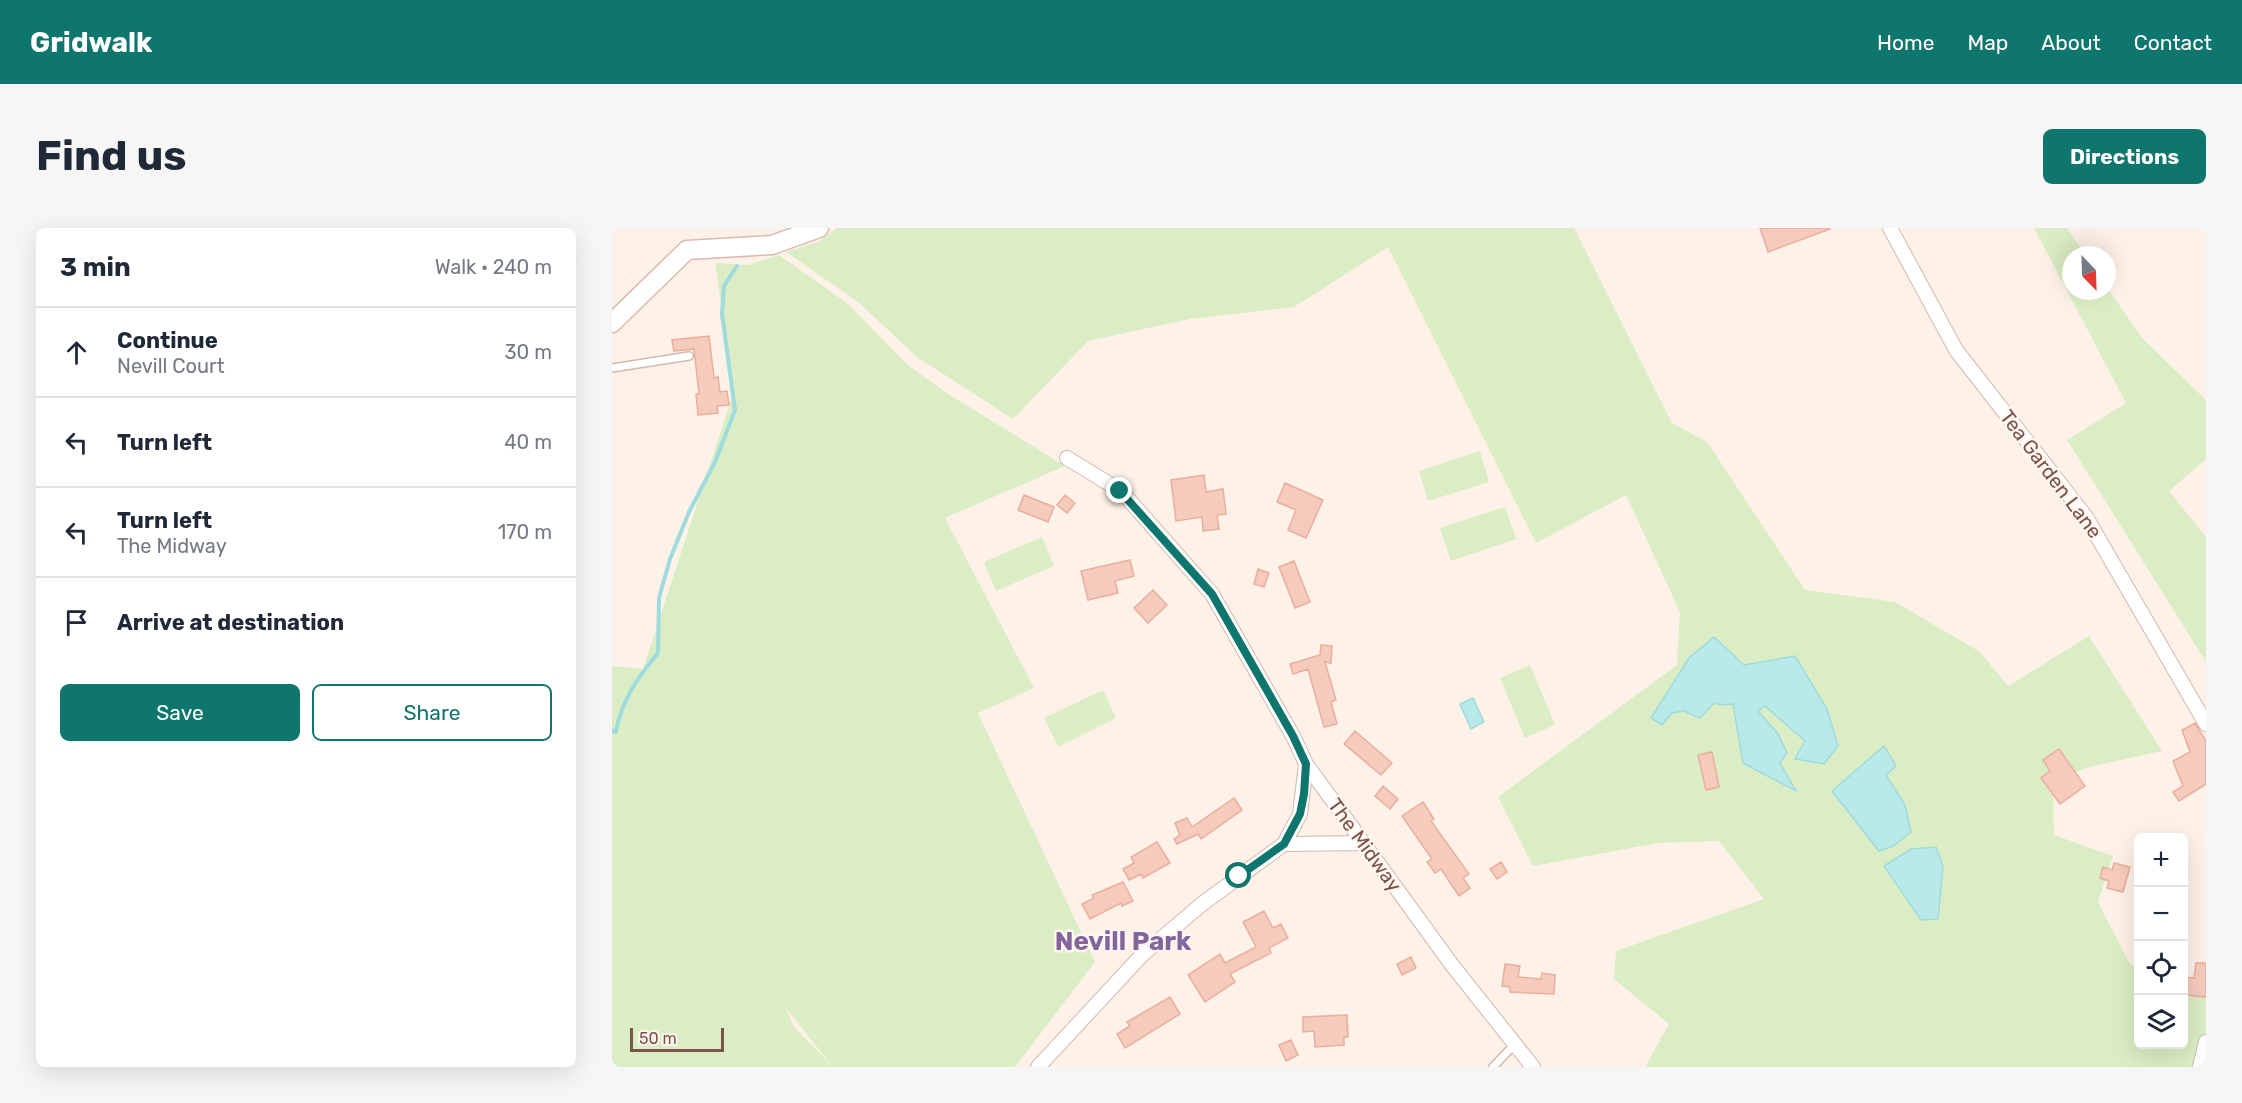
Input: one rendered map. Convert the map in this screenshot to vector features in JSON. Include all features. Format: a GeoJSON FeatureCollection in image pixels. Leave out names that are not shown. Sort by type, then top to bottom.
{"type":"FeatureCollection","features":[{"type":"Feature","properties":{"kind":"street"},"geometry":{"type":"LineString","coordinates":[[612,323],[687,250],[772,245],[819,228]]}},
{"type":"Feature","properties":{"kind":"street","name":"Tea Garden Lane"},"geometry":{"type":"LineString","coordinates":[[1890,228],[1956,350],[2086,517],[2206,724]]}},
{"type":"Feature","properties":{"kind":"street","name":"The Midway"},"geometry":{"type":"LineString","coordinates":[[1067,458],[1120,491],[1212,594],[1293,736],[1306,764],[1452,965],[1533,1067]]}},
{"type":"Feature","properties":{"kind":"street"},"geometry":{"type":"LineString","coordinates":[[1038,1067],[1142,955],[1202,904],[1284,844],[1300,814],[1306,764]]}},
{"type":"Feature","properties":{"kind":"street"},"geometry":{"type":"LineString","coordinates":[[1284,844],[1365,843]]}},
{"type":"Feature","properties":{"kind":"street"},"geometry":{"type":"LineString","coordinates":[[2200,1067],[2206,1042]]}},
{"type":"Feature","properties":{"kind":"lane"},"geometry":{"type":"LineString","coordinates":[[612,368],[689,356]]}},
{"type":"Feature","properties":{"kind":"lane"},"geometry":{"type":"LineString","coordinates":[[1493,1067],[1515,1044]]}},
{"type":"Feature","properties":{"kind":"green space"},"geometry":{"type":"Polygon","coordinates":[[[837,228],[1574,228],[1672,423],[1707,442],[1805,590],[1895,602],[1980,652],[2008,686],[2089,636],[2162,751],[2093,766],[2053,781],[2054,835],[2113,856],[2098,902],[2130,964],[2134,966],[2134,1049],[2188,1049],[2188,982],[2206,989],[2206,1067],[1645,1067],[1669,1024],[1614,979],[1616,951],[1764,899],[1719,841],[1658,843],[1533,866],[1498,797],[1677,665],[1680,612],[1626,495],[1536,543],[1388,247],[1294,307],[1190,319],[1088,341],[1013,419],[917,357],[858,302],[786,252],[818,242],[837,228]]]}},
{"type":"Feature","properties":{"kind":"green space"},"geometry":{"type":"Polygon","coordinates":[[[2034,228],[2067,228],[2079,246],[2062,246],[2062,281],[2034,228]]]}},
{"type":"Feature","properties":{"kind":"green space"},"geometry":{"type":"Polygon","coordinates":[[[779,255],[847,303],[908,365],[945,392],[1065,466],[945,518],[1034,688],[978,713],[1095,962],[1015,1067],[612,1067],[612,666],[643,669],[734,391],[715,263],[748,265],[779,255]],[[786,1008],[794,1027],[832,1066],[786,1008]]]}},
{"type":"Feature","properties":{"kind":"green space"},"geometry":{"type":"Polygon","coordinates":[[[2072,300],[2116,300],[2142,338],[2206,400],[2206,459],[2169,491],[2206,537],[2206,662],[2067,440],[2126,403],[2072,300]]]}},
{"type":"Feature","properties":{"kind":"green space"},"geometry":{"type":"Polygon","coordinates":[[[1480,451],[1489,482],[1428,501],[1419,471],[1480,451]]]}},
{"type":"Feature","properties":{"kind":"green space"},"geometry":{"type":"Polygon","coordinates":[[[1505,507],[1516,539],[1451,561],[1440,528],[1505,507]]]}},
{"type":"Feature","properties":{"kind":"green space"},"geometry":{"type":"Polygon","coordinates":[[[1042,537],[1054,566],[996,591],[984,562],[1042,537]]]}},
{"type":"Feature","properties":{"kind":"green space"},"geometry":{"type":"Polygon","coordinates":[[[1530,665],[1555,725],[1525,738],[1500,678],[1530,665]]]}},
{"type":"Feature","properties":{"kind":"green space"},"geometry":{"type":"Polygon","coordinates":[[[1103,690],[1116,718],[1058,747],[1044,718],[1103,690]]]}},
{"type":"Feature","properties":{"kind":"water"},"geometry":{"type":"Polygon","coordinates":[[[1714,637],[1744,665],[1795,656],[1827,709],[1838,746],[1824,764],[1795,759],[1805,741],[1765,706],[1758,711],[1778,734],[1787,753],[1780,763],[1796,791],[1743,763],[1733,704],[1714,703],[1700,718],[1684,711],[1672,713],[1662,725],[1651,718],[1689,658],[1714,637]]]}},
{"type":"Feature","properties":{"kind":"water"},"geometry":{"type":"Polygon","coordinates":[[[1473,698],[1484,722],[1471,729],[1460,704],[1473,698]]]}},
{"type":"Feature","properties":{"kind":"water"},"geometry":{"type":"Polygon","coordinates":[[[1884,746],[1896,766],[1886,775],[1905,805],[1911,832],[1893,846],[1879,851],[1832,791],[1884,746]]]}},
{"type":"Feature","properties":{"kind":"water"},"geometry":{"type":"Polygon","coordinates":[[[1936,847],[1943,867],[1938,919],[1921,920],[1884,866],[1911,849],[1936,847]]]}},
{"type":"Feature","properties":{"kind":"building"},"geometry":{"type":"Polygon","coordinates":[[[1760,228],[1830,228],[1830,229],[1768,252],[1760,228]]]}},
{"type":"Feature","properties":{"kind":"building"},"geometry":{"type":"Polygon","coordinates":[[[709,336],[714,378],[718,377],[720,392],[727,391],[729,405],[717,406],[718,413],[698,415],[696,394],[699,394],[694,349],[674,351],[672,340],[709,336]]]}},
{"type":"Feature","properties":{"kind":"building"},"geometry":{"type":"Polygon","coordinates":[[[1204,475],[1206,492],[1223,489],[1226,514],[1217,515],[1219,529],[1203,531],[1202,517],[1176,521],[1171,480],[1204,475]]]}},
{"type":"Feature","properties":{"kind":"building"},"geometry":{"type":"Polygon","coordinates":[[[1285,483],[1323,500],[1306,538],[1288,530],[1296,510],[1277,502],[1285,483]]]}},
{"type":"Feature","properties":{"kind":"building"},"geometry":{"type":"Polygon","coordinates":[[[1024,495],[1054,507],[1048,522],[1018,510],[1024,495]]]}},
{"type":"Feature","properties":{"kind":"building"},"geometry":{"type":"Polygon","coordinates":[[[1065,495],[1075,503],[1067,513],[1057,505],[1065,495]]]}},
{"type":"Feature","properties":{"kind":"building"},"geometry":{"type":"Polygon","coordinates":[[[1130,560],[1134,576],[1115,581],[1118,593],[1088,600],[1081,571],[1130,560]]]}},
{"type":"Feature","properties":{"kind":"building"},"geometry":{"type":"Polygon","coordinates":[[[1294,561],[1310,602],[1295,608],[1279,567],[1294,561]]]}},
{"type":"Feature","properties":{"kind":"building"},"geometry":{"type":"Polygon","coordinates":[[[1258,569],[1269,573],[1264,587],[1254,584],[1258,569]]]}},
{"type":"Feature","properties":{"kind":"building"},"geometry":{"type":"Polygon","coordinates":[[[1153,590],[1167,605],[1148,623],[1134,608],[1153,590]]]}},
{"type":"Feature","properties":{"kind":"building"},"geometry":{"type":"Polygon","coordinates":[[[1321,645],[1332,646],[1331,663],[1325,662],[1336,700],[1331,702],[1337,724],[1324,727],[1308,669],[1293,674],[1290,664],[1320,655],[1321,645]]]}},
{"type":"Feature","properties":{"kind":"building"},"geometry":{"type":"Polygon","coordinates":[[[2195,723],[2206,741],[2206,784],[2179,801],[2173,792],[2183,786],[2173,761],[2190,752],[2182,730],[2195,723]]]}},
{"type":"Feature","properties":{"kind":"building"},"geometry":{"type":"Polygon","coordinates":[[[1355,731],[1392,763],[1381,775],[1344,744],[1355,731]]]}},
{"type":"Feature","properties":{"kind":"building"},"geometry":{"type":"Polygon","coordinates":[[[2059,749],[2085,786],[2060,804],[2041,778],[2050,771],[2043,760],[2059,749]]]}},
{"type":"Feature","properties":{"kind":"building"},"geometry":{"type":"Polygon","coordinates":[[[1712,752],[1719,787],[1706,790],[1698,755],[1712,752]]]}},
{"type":"Feature","properties":{"kind":"building"},"geometry":{"type":"Polygon","coordinates":[[[1383,786],[1398,799],[1390,809],[1375,796],[1383,786]]]}},
{"type":"Feature","properties":{"kind":"building"},"geometry":{"type":"Polygon","coordinates":[[[1234,798],[1242,810],[1201,839],[1198,834],[1177,844],[1174,839],[1180,835],[1175,823],[1187,818],[1192,827],[1234,798]]]}},
{"type":"Feature","properties":{"kind":"building"},"geometry":{"type":"Polygon","coordinates":[[[1423,802],[1434,819],[1431,821],[1469,874],[1463,878],[1470,888],[1459,896],[1441,869],[1435,873],[1427,862],[1432,859],[1402,816],[1423,802]]]}},
{"type":"Feature","properties":{"kind":"building"},"geometry":{"type":"Polygon","coordinates":[[[1157,842],[1170,863],[1143,878],[1141,874],[1129,880],[1123,869],[1134,863],[1131,857],[1157,842]]]}},
{"type":"Feature","properties":{"kind":"building"},"geometry":{"type":"Polygon","coordinates":[[[1501,862],[1507,872],[1497,879],[1490,869],[1501,862]]]}},
{"type":"Feature","properties":{"kind":"building"},"geometry":{"type":"Polygon","coordinates":[[[2114,863],[2130,867],[2123,892],[2107,888],[2109,881],[2100,878],[2103,867],[2112,870],[2114,863]]]}},
{"type":"Feature","properties":{"kind":"building"},"geometry":{"type":"Polygon","coordinates":[[[1123,882],[1133,901],[1122,906],[1121,903],[1090,919],[1082,904],[1094,898],[1092,895],[1123,882]]]}},
{"type":"Feature","properties":{"kind":"building"},"geometry":{"type":"Polygon","coordinates":[[[1264,911],[1273,928],[1281,924],[1288,938],[1269,948],[1271,953],[1230,974],[1235,982],[1205,1002],[1188,975],[1220,954],[1225,963],[1256,947],[1243,922],[1264,911]]]}},
{"type":"Feature","properties":{"kind":"building"},"geometry":{"type":"Polygon","coordinates":[[[1411,957],[1416,968],[1402,975],[1397,964],[1411,957]]]}},
{"type":"Feature","properties":{"kind":"building"},"geometry":{"type":"Polygon","coordinates":[[[2196,963],[2206,963],[2206,997],[2188,995],[2188,977],[2194,978],[2196,963]]]}},
{"type":"Feature","properties":{"kind":"building"},"geometry":{"type":"Polygon","coordinates":[[[1505,964],[1520,966],[1518,977],[1541,979],[1542,973],[1555,975],[1554,994],[1510,992],[1510,987],[1502,986],[1505,964]]]}},
{"type":"Feature","properties":{"kind":"building"},"geometry":{"type":"Polygon","coordinates":[[[1170,997],[1180,1014],[1125,1048],[1117,1034],[1130,1026],[1127,1022],[1170,997]]]}},
{"type":"Feature","properties":{"kind":"building"},"geometry":{"type":"Polygon","coordinates":[[[1347,1015],[1348,1037],[1344,1037],[1344,1045],[1315,1047],[1314,1031],[1303,1032],[1303,1017],[1347,1015]]]}},
{"type":"Feature","properties":{"kind":"building"},"geometry":{"type":"Polygon","coordinates":[[[1291,1040],[1298,1055],[1286,1061],[1279,1045],[1291,1040]]]}},
{"type":"Feature","properties":{"kind":"waterway"},"geometry":{"type":"LineString","coordinates":[[612,731],[616,732],[618,721],[631,690],[658,653],[659,598],[670,559],[689,512],[715,462],[735,410],[722,314],[724,286],[737,266]]}},
{"type":"Feature","properties":{"kind":"district","name":"Nevill Park"},"geometry":{"type":"Point","coordinates":[1123,941]}},
{"type":"Feature","properties":{"kind":"route"},"geometry":{"type":"LineString","coordinates":[[1120,491],[1212,594],[1293,736],[1306,764],[1300,814],[1284,844],[1239,876]]}}]}
